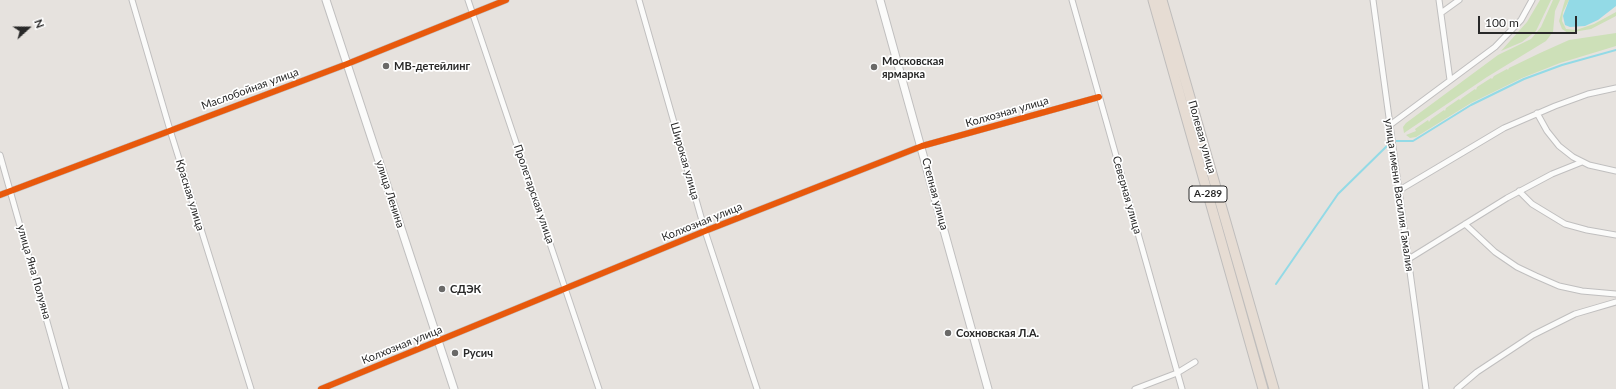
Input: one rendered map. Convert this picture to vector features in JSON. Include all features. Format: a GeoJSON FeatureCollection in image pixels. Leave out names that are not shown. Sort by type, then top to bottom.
{"type":"FeatureCollection","features":[{"type":"Feature","properties":{"kind":"highway","name":"Полевая улица"},"geometry":{"type":"LineString","coordinates":[[1153,0],[1262,389]]}},
{"type":"Feature","properties":{"kind":"highway","name":"Полевая улица"},"geometry":{"type":"LineString","coordinates":[[1162,0],[1274,389]]}},
{"type":"Feature","properties":{"kind":"street","name":"Красная улица"},"geometry":{"type":"LineString","coordinates":[[132,0],[170,130],[251,389]]}},
{"type":"Feature","properties":{"kind":"street","name":"улица Ленина"},"geometry":{"type":"LineString","coordinates":[[326,0],[454,389]]}},
{"type":"Feature","properties":{"kind":"street","name":"Пролетарская улица"},"geometry":{"type":"LineString","coordinates":[[468,0],[599,389]]}},
{"type":"Feature","properties":{"kind":"street","name":"Маслобойная улица"},"geometry":{"type":"LineString","coordinates":[[0,195],[347,64],[506,0]]}},
{"type":"Feature","properties":{"kind":"street","name":"Широкая улица"},"geometry":{"type":"LineString","coordinates":[[639,0],[705,231],[757,389]]}},
{"type":"Feature","properties":{"kind":"street","name":"Степная улица"},"geometry":{"type":"LineString","coordinates":[[880,0],[922,146],[988,389]]}},
{"type":"Feature","properties":{"kind":"street","name":"Северная улица"},"geometry":{"type":"LineString","coordinates":[[1072,0],[1182,389]]}},
{"type":"Feature","properties":{"kind":"street","name":"улица имени Василия Гамалия"},"geometry":{"type":"LineString","coordinates":[[1373,0],[1407,260],[1426,389]]}},
{"type":"Feature","properties":{"kind":"street"},"geometry":{"type":"LineString","coordinates":[[1439,0],[1450,80]]}},
{"type":"Feature","properties":{"kind":"street"},"geometry":{"type":"LineString","coordinates":[[1440,13],[1459,0]]}},
{"type":"Feature","properties":{"kind":"street"},"geometry":{"type":"LineString","coordinates":[[1390,125],[1505,38],[1521,20],[1532,0]]}},
{"type":"Feature","properties":{"kind":"street"},"geometry":{"type":"LineString","coordinates":[[1398,191],[1478,142],[1537,113],[1588,94],[1616,88]]}},
{"type":"Feature","properties":{"kind":"street","name":"Колхозная улица"},"geometry":{"type":"LineString","coordinates":[[321,389],[705,231],[922,146],[1099,97]]}},
{"type":"Feature","properties":{"kind":"street"},"geometry":{"type":"LineString","coordinates":[[1537,113],[1547,131],[1559,146],[1582,162],[1606,170],[1616,171]]}},
{"type":"Feature","properties":{"kind":"street","name":"улица Яна Полуяна"},"geometry":{"type":"LineString","coordinates":[[0,155],[66,389]]}},
{"type":"Feature","properties":{"kind":"street"},"geometry":{"type":"LineString","coordinates":[[1407,260],[1519,191],[1582,162]]}},
{"type":"Feature","properties":{"kind":"street"},"geometry":{"type":"LineString","coordinates":[[1519,191],[1532,204],[1565,224],[1587,230],[1616,235]]}},
{"type":"Feature","properties":{"kind":"street"},"geometry":{"type":"LineString","coordinates":[[1465,224],[1495,252],[1517,267],[1536,276],[1559,286],[1582,291],[1616,294]]}},
{"type":"Feature","properties":{"kind":"street"},"geometry":{"type":"LineString","coordinates":[[1457,389],[1488,364],[1533,335],[1575,314],[1616,302]]}},
{"type":"Feature","properties":{"kind":"street"},"geometry":{"type":"LineString","coordinates":[[1135,389],[1177,373],[1195,362]]}},
{"type":"Feature","properties":{"kind":"green space"},"geometry":{"type":"Polygon","coordinates":[[[1540,0],[1551,0],[1536,31],[1522,42],[1501,51],[1527,22],[1540,0]]]}},
{"type":"Feature","properties":{"kind":"green space"},"geometry":{"type":"Polygon","coordinates":[[[1553,0],[1560,0],[1555,11],[1553,32],[1546,41],[1487,77],[1404,133],[1403,127],[1406,123],[1498,55],[1531,39],[1541,27],[1553,0]]]}},
{"type":"Feature","properties":{"kind":"green space"},"geometry":{"type":"Polygon","coordinates":[[[1565,0],[1569,0],[1563,12],[1562,21],[1566,29],[1576,30],[1594,24],[1616,12],[1616,16],[1591,29],[1568,33],[1562,29],[1559,21],[1565,0]]]}},
{"type":"Feature","properties":{"kind":"green space"},"geometry":{"type":"Polygon","coordinates":[[[1616,33],[1616,46],[1560,63],[1522,78],[1471,103],[1416,137],[1410,138],[1406,135],[1416,131],[1415,129],[1428,120],[1429,122],[1459,99],[1460,100],[1475,89],[1476,90],[1477,87],[1491,78],[1492,79],[1494,76],[1507,69],[1508,70],[1509,68],[1569,40],[1616,33]]]}},
{"type":"Feature","properties":{"kind":"water"},"geometry":{"type":"Polygon","coordinates":[[[1569,0],[1616,0],[1616,6],[1598,20],[1585,26],[1570,27],[1565,25],[1563,16],[1569,0]]]}},
{"type":"Feature","properties":{"kind":"waterway"},"geometry":{"type":"LineString","coordinates":[[1276,284],[1338,194],[1392,141],[1413,141],[1471,105],[1524,79],[1562,65],[1616,50]]}},
{"type":"Feature","properties":{"kind":"cycle path"},"geometry":{"type":"LineString","coordinates":[[0,195],[347,64],[506,0]]}},
{"type":"Feature","properties":{"kind":"cycle path"},"geometry":{"type":"LineString","coordinates":[[321,389],[705,231],[922,146],[1099,97]]}},
{"type":"Feature","properties":{"kind":"place","name":"MB-детейлинг"},"geometry":{"type":"Point","coordinates":[386,66]}},
{"type":"Feature","properties":{"kind":"place","name":"Московская ярмарка"},"geometry":{"type":"Point","coordinates":[874,67]}},
{"type":"Feature","properties":{"kind":"place","name":"СДЭК"},"geometry":{"type":"Point","coordinates":[442,289]}},
{"type":"Feature","properties":{"kind":"place","name":"Сохновская Л.А."},"geometry":{"type":"Point","coordinates":[948,333]}},
{"type":"Feature","properties":{"kind":"place","name":"Русич"},"geometry":{"type":"Point","coordinates":[455,353]}}]}
